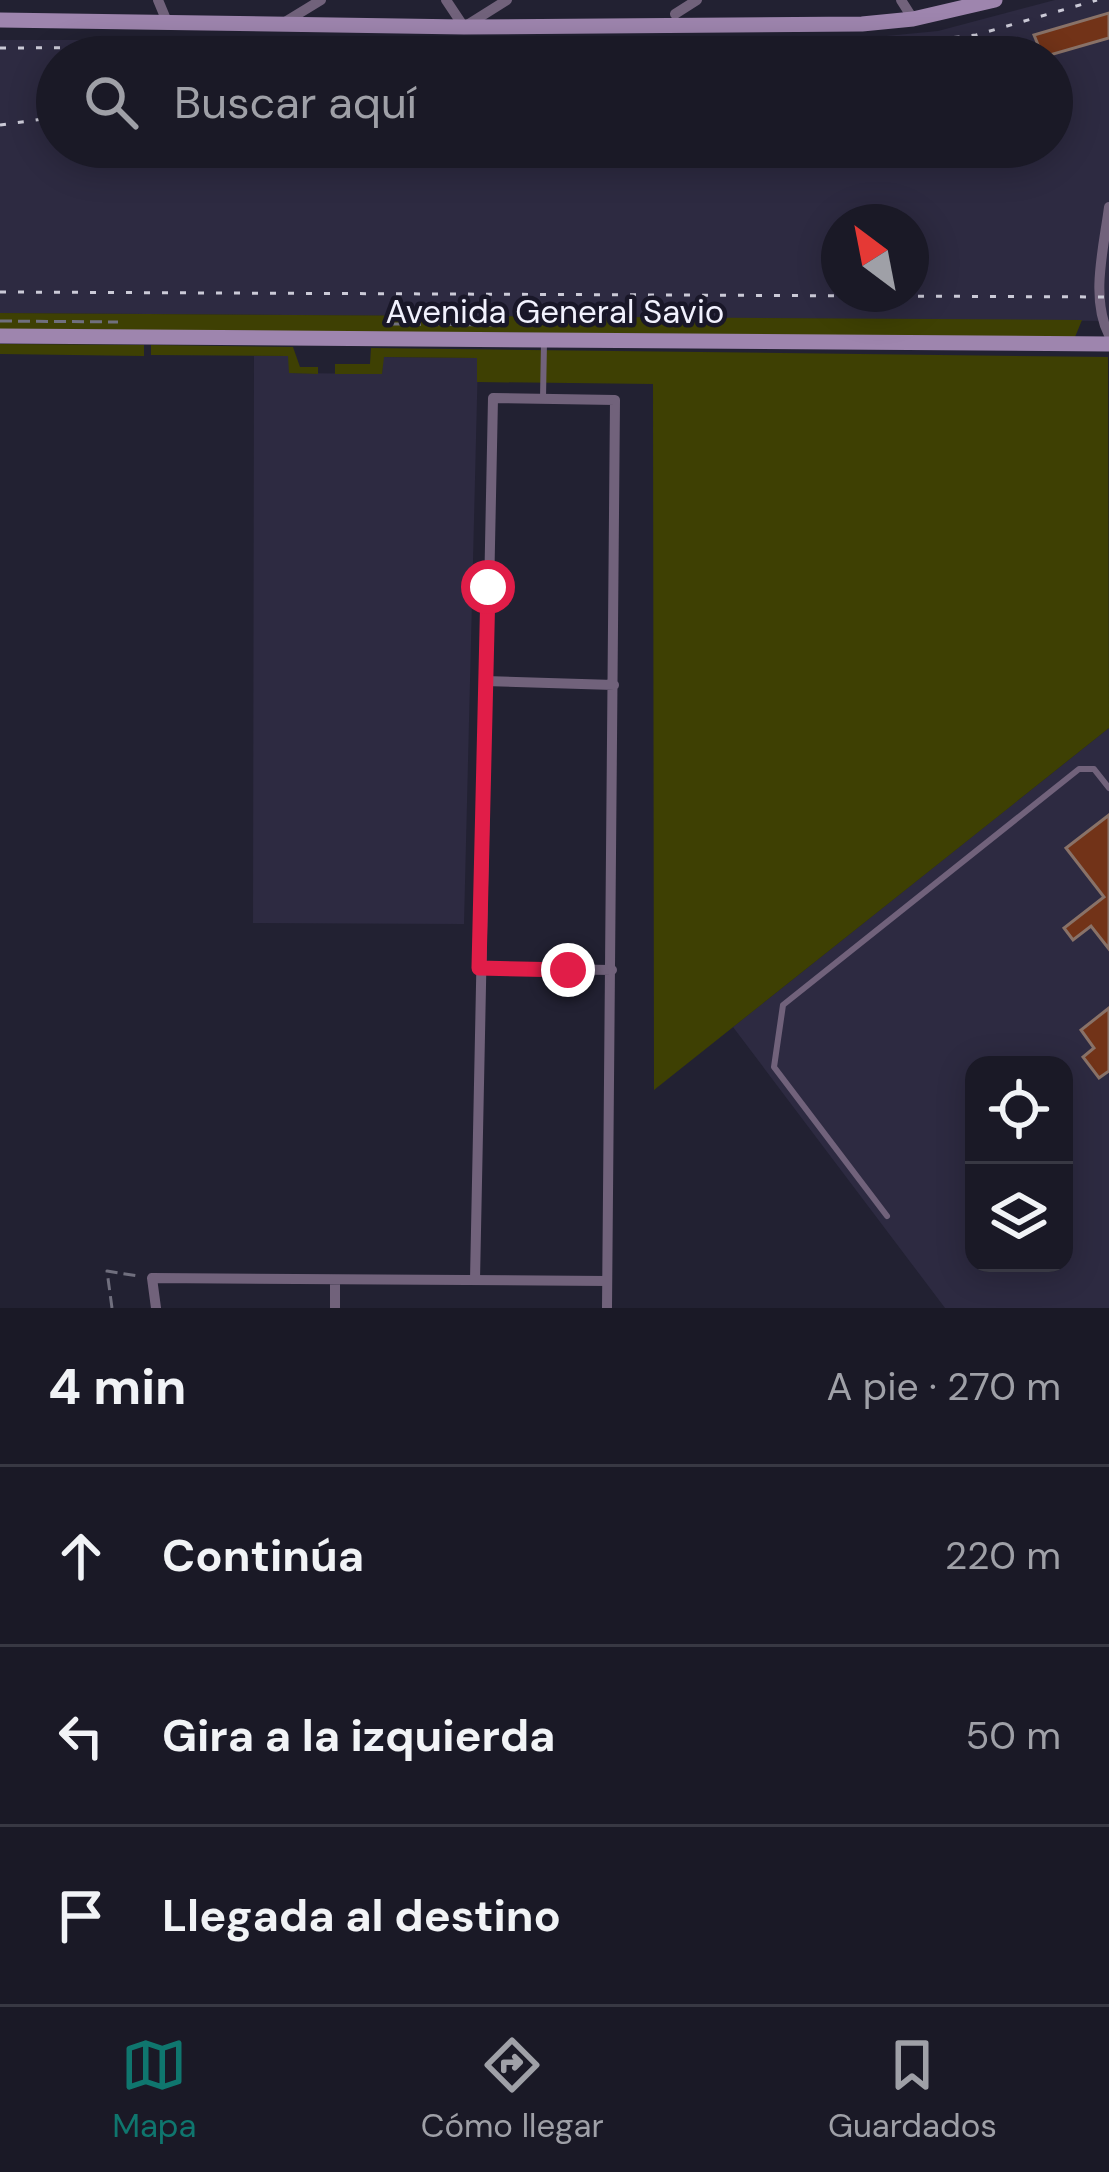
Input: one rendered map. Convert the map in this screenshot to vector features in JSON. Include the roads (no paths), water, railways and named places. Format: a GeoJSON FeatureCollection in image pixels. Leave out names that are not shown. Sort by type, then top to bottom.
{"type":"FeatureCollection","features":[{"type":"Feature","properties":{"kind":"main road"},"geometry":{"type":"LineString","coordinates":[[0,20],[464,27],[675,20],[862,24],[913,19],[995,0]]}},
{"type":"Feature","properties":{"kind":"main road","name":"Avenida General Savio"},"geometry":{"type":"LineString","coordinates":[[0,336],[1109,339]]}},
{"type":"Feature","properties":{"kind":"street"},"geometry":{"type":"LineString","coordinates":[[158,0],[168,24]]}},
{"type":"Feature","properties":{"kind":"street"},"geometry":{"type":"LineString","coordinates":[[285,22],[321,0]]}},
{"type":"Feature","properties":{"kind":"street"},"geometry":{"type":"LineString","coordinates":[[446,0],[464,27],[507,0]]}},
{"type":"Feature","properties":{"kind":"street"},"geometry":{"type":"LineString","coordinates":[[667,0],[675,20],[697,0]]}},
{"type":"Feature","properties":{"kind":"street"},"geometry":{"type":"LineString","coordinates":[[901,0],[913,19]]}},
{"type":"Feature","properties":{"kind":"street"},"geometry":{"type":"LineString","coordinates":[[1109,207],[1100,297],[1109,339]]}},
{"type":"Feature","properties":{"kind":"street"},"geometry":{"type":"LineString","coordinates":[[475,1280],[493,398],[615,400],[607,1308]]}},
{"type":"Feature","properties":{"kind":"street"},"geometry":{"type":"LineString","coordinates":[[485,681],[614,685]]}},
{"type":"Feature","properties":{"kind":"street"},"geometry":{"type":"LineString","coordinates":[[479,968],[612,970]]}},
{"type":"Feature","properties":{"kind":"street"},"geometry":{"type":"LineString","coordinates":[[156,1308],[152,1278],[607,1281]]}},
{"type":"Feature","properties":{"kind":"street"},"geometry":{"type":"LineString","coordinates":[[334,1280],[335,1308]]}},
{"type":"Feature","properties":{"kind":"lane"},"geometry":{"type":"LineString","coordinates":[[543,398],[544,341]]}},
{"type":"Feature","properties":{"kind":"lane"},"geometry":{"type":"LineString","coordinates":[[887,1216],[774,1067],[783,1005],[1079,770],[1094,769],[1109,788]]}},
{"type":"Feature","properties":{"kind":"railway"},"geometry":{"type":"LineString","coordinates":[[967,36],[1097,0]]}},
{"type":"Feature","properties":{"kind":"railway"},"geometry":{"type":"LineString","coordinates":[[0,48],[36,48]]}},
{"type":"Feature","properties":{"kind":"railway"},"geometry":{"type":"LineString","coordinates":[[0,125],[36,120]]}},
{"type":"Feature","properties":{"kind":"railway"},"geometry":{"type":"LineString","coordinates":[[0,292],[1109,297]]}}]}
